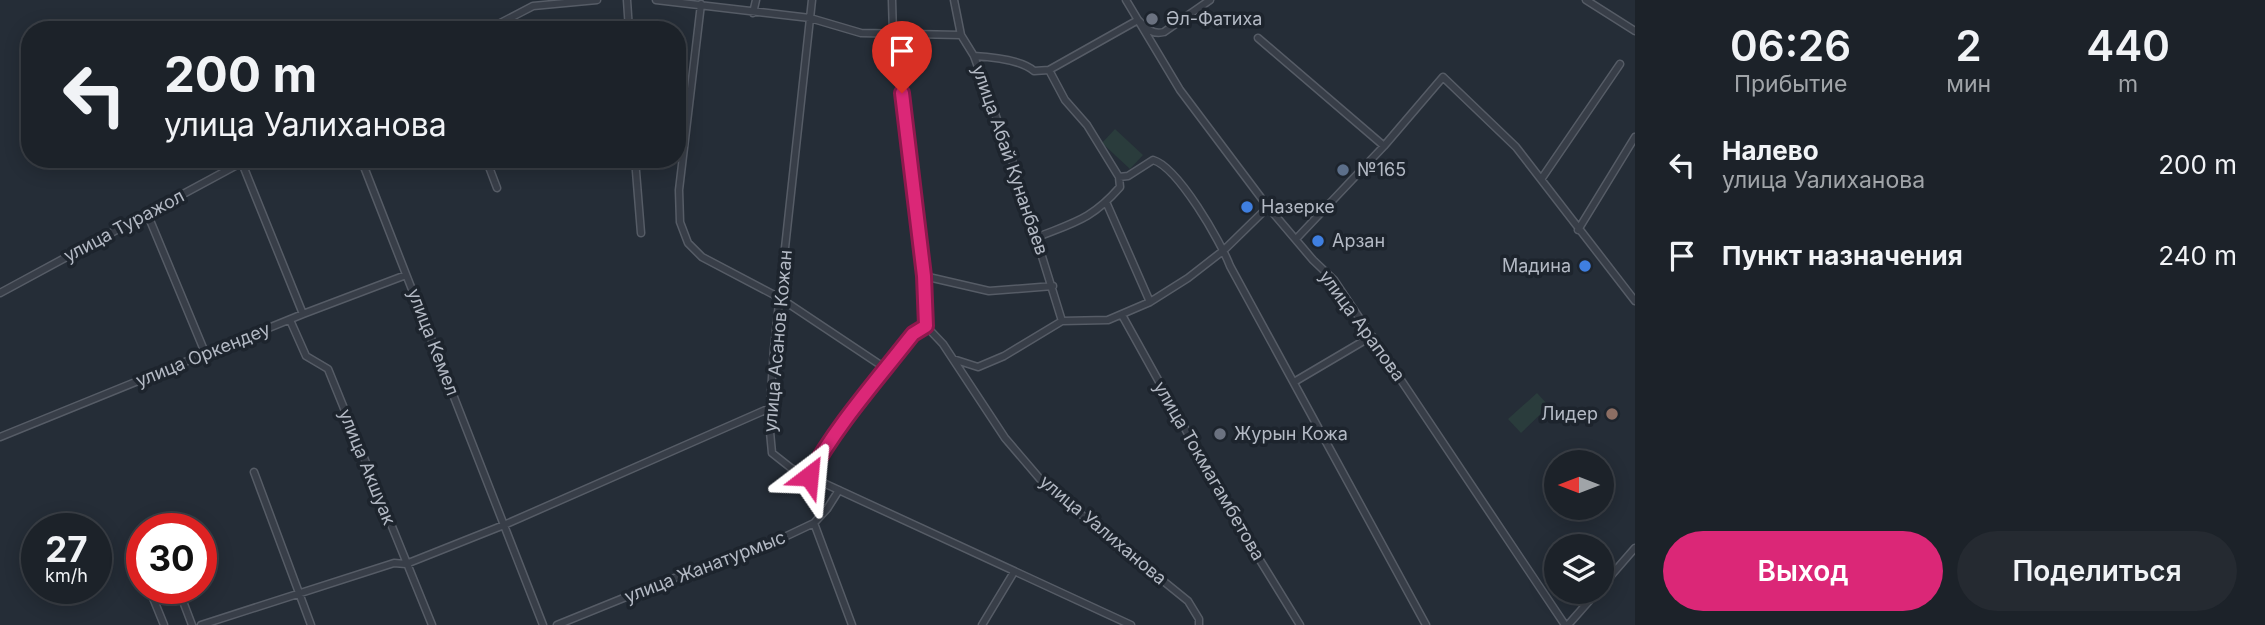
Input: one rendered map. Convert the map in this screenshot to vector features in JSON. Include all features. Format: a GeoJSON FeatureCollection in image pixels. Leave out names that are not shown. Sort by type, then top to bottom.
{"type":"FeatureCollection","features":[{"type":"Feature","properties":{"kind":"street"},"geometry":{"type":"LineString","coordinates":[[505,21],[533,6],[597,0]]}},
{"type":"Feature","properties":{"kind":"street"},"geometry":{"type":"LineString","coordinates":[[627,0],[628,21]]}},
{"type":"Feature","properties":{"kind":"street"},"geometry":{"type":"LineString","coordinates":[[656,0],[810,18],[860,33],[961,35]]}},
{"type":"Feature","properties":{"kind":"street"},"geometry":{"type":"LineString","coordinates":[[753,13],[756,0]]}},
{"type":"Feature","properties":{"kind":"street","name":"улица Асанов Кожан"},"geometry":{"type":"LineString","coordinates":[[812,0],[770,408],[769,442],[772,453],[791,468],[1130,625]]}},
{"type":"Feature","properties":{"kind":"street"},"geometry":{"type":"LineString","coordinates":[[809,476],[842,422],[913,334],[926,326],[924,276],[893,35],[892,0]]}},
{"type":"Feature","properties":{"kind":"street","name":"улица Абай Кунанбаев"},"geometry":{"type":"LineString","coordinates":[[954,0],[961,35],[974,56],[1038,237],[1062,321]]}},
{"type":"Feature","properties":{"kind":"street","name":"улица Арапова"},"geometry":{"type":"LineString","coordinates":[[1126,0],[1180,90],[1268,207],[1313,260],[1334,280],[1567,625]]}},
{"type":"Feature","properties":{"kind":"street"},"geometry":{"type":"LineString","coordinates":[[974,56],[1001,58],[1029,66],[1034,71],[1049,70],[1138,20],[1150,32],[1164,32],[1210,0]]}},
{"type":"Feature","properties":{"kind":"street"},"geometry":{"type":"LineString","coordinates":[[1587,0],[1635,32]]}},
{"type":"Feature","properties":{"kind":"street"},"geometry":{"type":"LineString","coordinates":[[686,131],[701,4]]}},
{"type":"Feature","properties":{"kind":"street"},"geometry":{"type":"LineString","coordinates":[[1258,38],[1384,146]]}},
{"type":"Feature","properties":{"kind":"street"},"geometry":{"type":"LineString","coordinates":[[1542,178],[1620,64]]}},
{"type":"Feature","properties":{"kind":"street"},"geometry":{"type":"LineString","coordinates":[[1038,237],[1086,219],[1107,204],[1120,187],[1119,177],[1087,125],[1065,100],[1049,70]]}},
{"type":"Feature","properties":{"kind":"street"},"geometry":{"type":"LineString","coordinates":[[1297,238],[1384,146],[1443,77],[1516,147],[1635,301]]}},
{"type":"Feature","properties":{"kind":"street"},"geometry":{"type":"LineString","coordinates":[[1578,230],[1635,137]]}},
{"type":"Feature","properties":{"kind":"street"},"geometry":{"type":"LineString","coordinates":[[1119,177],[1128,176],[1153,160],[1159,162],[1183,186],[1224,250],[1230,266],[1426,625]]}},
{"type":"Feature","properties":{"kind":"street","name":"улица Туражол"},"geometry":{"type":"LineString","coordinates":[[0,293],[232,168]]}},
{"type":"Feature","properties":{"kind":"street"},"geometry":{"type":"LineString","coordinates":[[248,168],[303,314]]}},
{"type":"Feature","properties":{"kind":"street","name":"улица Кемел"},"geometry":{"type":"LineString","coordinates":[[364,168],[543,625]]}},
{"type":"Feature","properties":{"kind":"street"},"geometry":{"type":"LineString","coordinates":[[489,168],[497,188]]}},
{"type":"Feature","properties":{"kind":"street"},"geometry":{"type":"LineString","coordinates":[[636,168],[640,233]]}},
{"type":"Feature","properties":{"kind":"street"},"geometry":{"type":"LineString","coordinates":[[682,168],[680,222],[688,243],[702,257],[780,298],[885,368]]}},
{"type":"Feature","properties":{"kind":"street"},"geometry":{"type":"LineString","coordinates":[[1107,204],[1150,302]]}},
{"type":"Feature","properties":{"kind":"street"},"geometry":{"type":"LineString","coordinates":[[953,359],[978,367],[992,362],[1062,321],[1108,320],[1150,302],[1188,278],[1224,250],[1268,207]]}},
{"type":"Feature","properties":{"kind":"street"},"geometry":{"type":"LineString","coordinates":[[147,213],[206,355]]}},
{"type":"Feature","properties":{"kind":"street","name":"улица Оркендеу"},"geometry":{"type":"LineString","coordinates":[[0,437],[406,275]]}},
{"type":"Feature","properties":{"kind":"street"},"geometry":{"type":"LineString","coordinates":[[924,276],[989,291],[1053,286]]}},
{"type":"Feature","properties":{"kind":"street","name":"улица Токмагамбетова"},"geometry":{"type":"LineString","coordinates":[[1122,315],[1242,531],[1300,625]]}},
{"type":"Feature","properties":{"kind":"street","name":"улица Акшуак"},"geometry":{"type":"LineString","coordinates":[[290,320],[306,356],[328,369],[432,625]]}},
{"type":"Feature","properties":{"kind":"street","name":"улица Уалиханова"},"geometry":{"type":"LineString","coordinates":[[926,326],[943,344],[1005,438],[1046,486],[1188,601],[1199,619],[1199,625]]}},
{"type":"Feature","properties":{"kind":"street"},"geometry":{"type":"LineString","coordinates":[[1294,382],[1372,336]]}},
{"type":"Feature","properties":{"kind":"street"},"geometry":{"type":"LineString","coordinates":[[201,625],[394,563],[406,564],[504,525],[770,408]]}},
{"type":"Feature","properties":{"kind":"street"},"geometry":{"type":"LineString","coordinates":[[254,472],[311,625]]}},
{"type":"Feature","properties":{"kind":"street","name":"улица Жанатурмыс"},"geometry":{"type":"LineString","coordinates":[[556,625],[774,542],[814,523],[839,490]]}},
{"type":"Feature","properties":{"kind":"street"},"geometry":{"type":"LineString","coordinates":[[814,523],[852,625]]}},
{"type":"Feature","properties":{"kind":"street"},"geometry":{"type":"LineString","coordinates":[[1614,572],[1635,548]]}},
{"type":"Feature","properties":{"kind":"street"},"geometry":{"type":"LineString","coordinates":[[982,625],[1014,572]]}},
{"type":"Feature","properties":{"kind":"street"},"geometry":{"type":"LineString","coordinates":[[155,604],[164,625]]}},
{"type":"Feature","properties":{"kind":"street"},"geometry":{"type":"LineString","coordinates":[[183,604],[192,625]]}},
{"type":"Feature","properties":{"kind":"street"},"geometry":{"type":"LineString","coordinates":[[1567,625],[1586,604]]}},
{"type":"Feature","properties":{"kind":"shaded area"},"geometry":{"type":"Polygon","coordinates":[[[1115,129],[1143,155],[1130,169],[1102,143],[1115,129]]]}},
{"type":"Feature","properties":{"kind":"shaded area"},"geometry":{"type":"Polygon","coordinates":[[[1537,393],[1549,406],[1521,433],[1508,419],[1537,393]]]}},
{"type":"Feature","properties":{"kind":"place","name":"Әл-Фатиха"},"geometry":{"type":"Point","coordinates":[1152,19]}},
{"type":"Feature","properties":{"kind":"place","name":"№165"},"geometry":{"type":"Point","coordinates":[1343,170]}},
{"type":"Feature","properties":{"kind":"place","name":"Назерке"},"geometry":{"type":"Point","coordinates":[1247,207]}},
{"type":"Feature","properties":{"kind":"place","name":"Арзан"},"geometry":{"type":"Point","coordinates":[1318,241]}},
{"type":"Feature","properties":{"kind":"place","name":"Мадина"},"geometry":{"type":"Point","coordinates":[1585,266]}},
{"type":"Feature","properties":{"kind":"place","name":"Лидер"},"geometry":{"type":"Point","coordinates":[1612,414]}},
{"type":"Feature","properties":{"kind":"place","name":"Журын Кожа"},"geometry":{"type":"Point","coordinates":[1220,434]}},
{"type":"Feature","properties":{"kind":"route"},"geometry":{"type":"LineString","coordinates":[[809,476],[842,422],[913,334],[926,326],[924,276],[902,93]]}}]}
